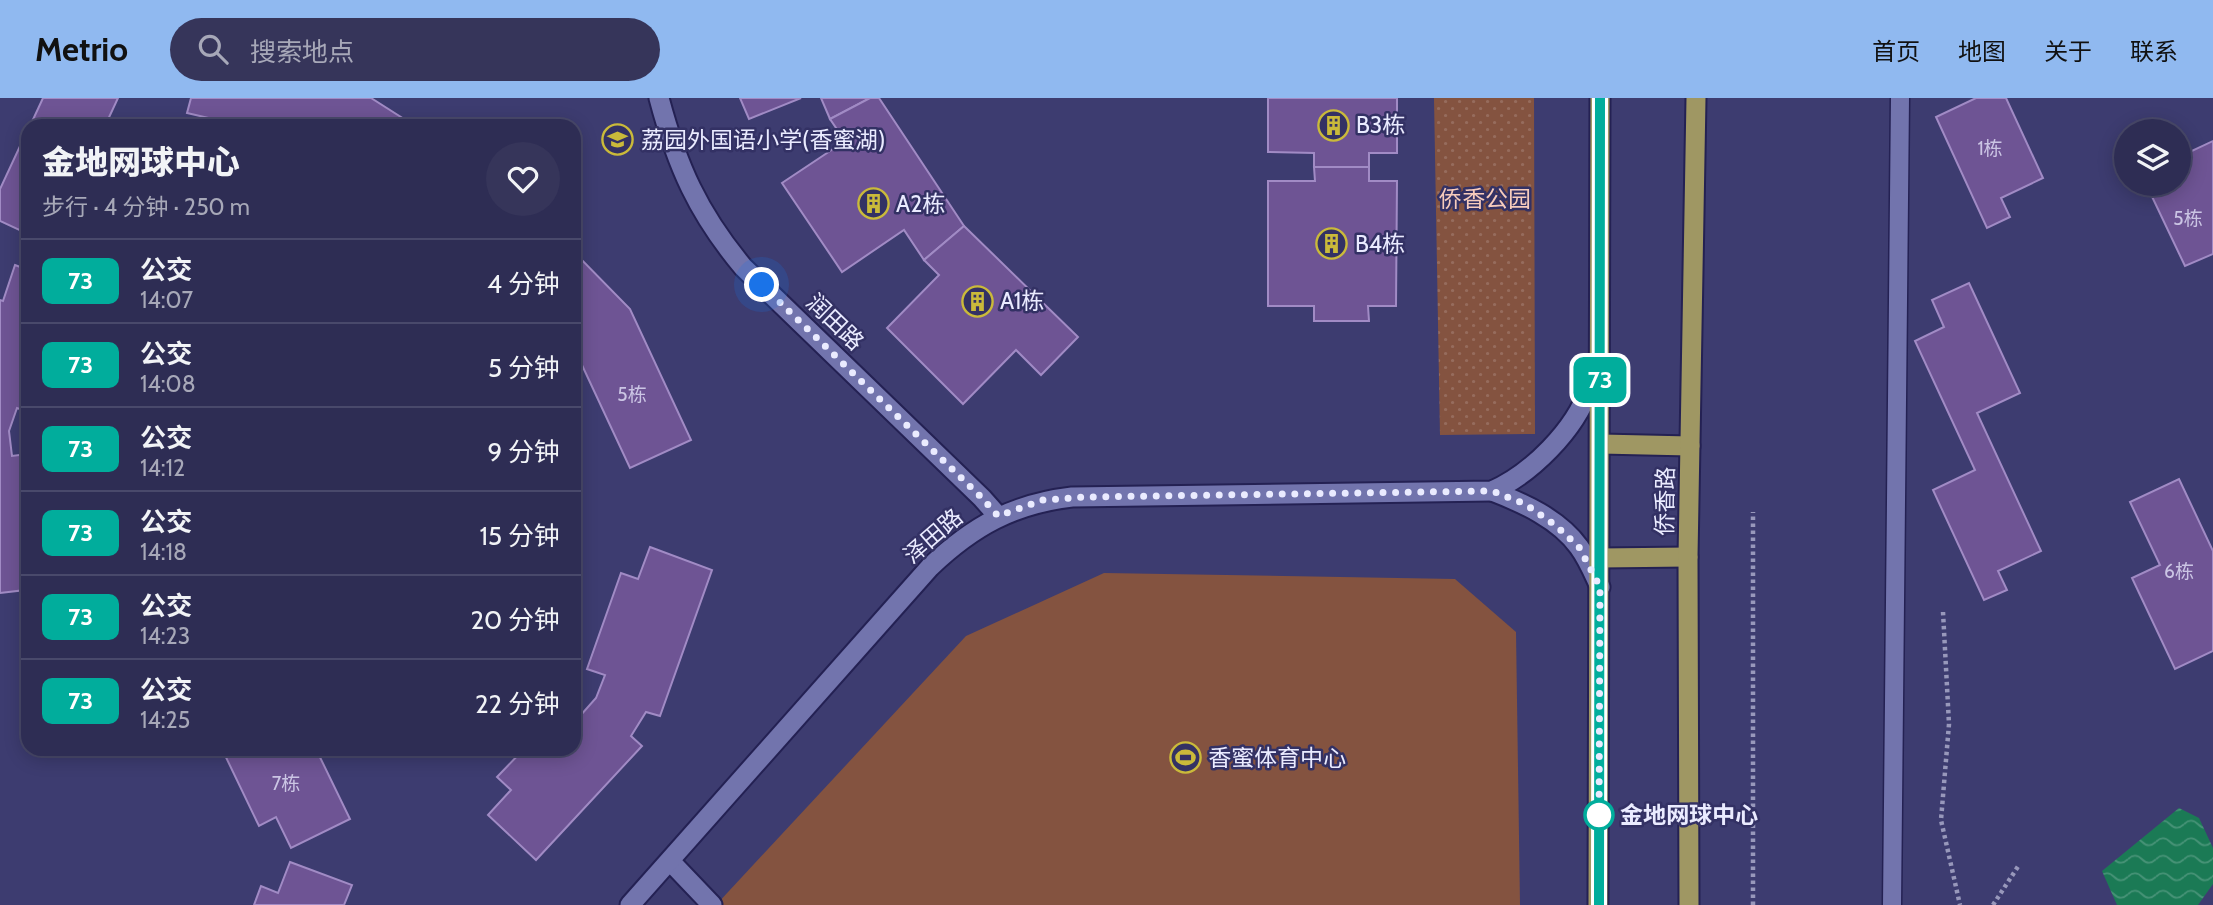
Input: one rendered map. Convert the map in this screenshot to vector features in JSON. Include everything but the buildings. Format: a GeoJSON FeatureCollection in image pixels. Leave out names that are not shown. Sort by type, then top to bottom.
{"type":"FeatureCollection","features":[{"type":"Feature","properties":{"kind":"main road"},"geometry":{"type":"LineString","coordinates":[[1598,905],[1600,98]]}},
{"type":"Feature","properties":{"kind":"main road","name":"侨香路"},"geometry":{"type":"LineString","coordinates":[[1689,905],[1688,557],[1696,98]]}},
{"type":"Feature","properties":{"kind":"main road"},"geometry":{"type":"LineString","coordinates":[[1601,444],[1690,446]]}},
{"type":"Feature","properties":{"kind":"main road"},"geometry":{"type":"LineString","coordinates":[[1600,558],[1688,557]]}},
{"type":"Feature","properties":{"kind":"street","name":"润田路"},"geometry":{"type":"LineString","coordinates":[[659,98],[684,175],[718,237],[743,267],[998,516]]}},
{"type":"Feature","properties":{"kind":"street","name":"泽田路"},"geometry":{"type":"LineString","coordinates":[[1492,491],[1510,483],[1538,462],[1565,431],[1589,391],[1600,344]]}},
{"type":"Feature","properties":{"kind":"street","name":"泽田路"},"geometry":{"type":"LineString","coordinates":[[630,905],[930,567],[956,542],[998,516],[1043,500],[1492,491],[1525,504],[1555,525],[1579,547],[1600,587]]}},
{"type":"Feature","properties":{"kind":"street"},"geometry":{"type":"LineString","coordinates":[[670,861],[712,905]]}},
{"type":"Feature","properties":{"kind":"lane"},"geometry":{"type":"LineString","coordinates":[[1892,905],[1900,98]]}},
{"type":"Feature","properties":{"kind":"path"},"geometry":{"type":"LineString","coordinates":[[1752,905],[1753,512]]}},
{"type":"Feature","properties":{"kind":"path"},"geometry":{"type":"LineString","coordinates":[[1943,612],[1949,724],[1941,820],[1960,905]]}},
{"type":"Feature","properties":{"kind":"path"},"geometry":{"type":"LineString","coordinates":[[1993,905],[2019,865]]}},
{"type":"Feature","properties":{"kind":"green space","name":"侨香公园"},"geometry":{"type":"Polygon","coordinates":[[[1434,98],[1534,98],[1535,434],[1440,435],[1434,98]]]}},
{"type":"Feature","properties":{"kind":"green space","name":"香蜜体育中心"},"geometry":{"type":"Polygon","coordinates":[[[1104,573],[1455,579],[1516,632],[1520,905],[716,905],[966,636],[1104,573]]]}},
{"type":"Feature","properties":{"kind":"water"},"geometry":{"type":"Polygon","coordinates":[[[2179,808],[2199,818],[2213,848],[2213,884],[2198,905],[2117,905],[2102,871],[2179,808]]]}},
{"type":"Feature","properties":{"kind":"bus line","name":"73"},"geometry":{"type":"LineString","coordinates":[[1599,905],[1600,98]]}},
{"type":"Feature","properties":{"kind":"place","name":"B3栋"},"geometry":{"type":"Point","coordinates":[1333,125]}},
{"type":"Feature","properties":{"kind":"place","name":"荔园外国语小学(香蜜湖)"},"geometry":{"type":"Point","coordinates":[618,140]}},
{"type":"Feature","properties":{"kind":"place","name":"A2栋"},"geometry":{"type":"Point","coordinates":[873,204]}},
{"type":"Feature","properties":{"kind":"place","name":"B4栋"},"geometry":{"type":"Point","coordinates":[1332,244]}},
{"type":"Feature","properties":{"kind":"place","name":"A1栋"},"geometry":{"type":"Point","coordinates":[977,301]}},
{"type":"Feature","properties":{"kind":"place","name":"香蜜体育中心"},"geometry":{"type":"Point","coordinates":[1185,758]}},
{"type":"Feature","properties":{"kind":"place","name":"金地网球中心"},"geometry":{"type":"Point","coordinates":[1599,815]}},
{"type":"Feature","properties":{"kind":"route"},"geometry":{"type":"LineString","coordinates":[[762,285],[998,516],[1043,500],[1086,497],[1492,491],[1525,504],[1555,525],[1579,547],[1600,587],[1599,825],[1599,815]]}}]}
